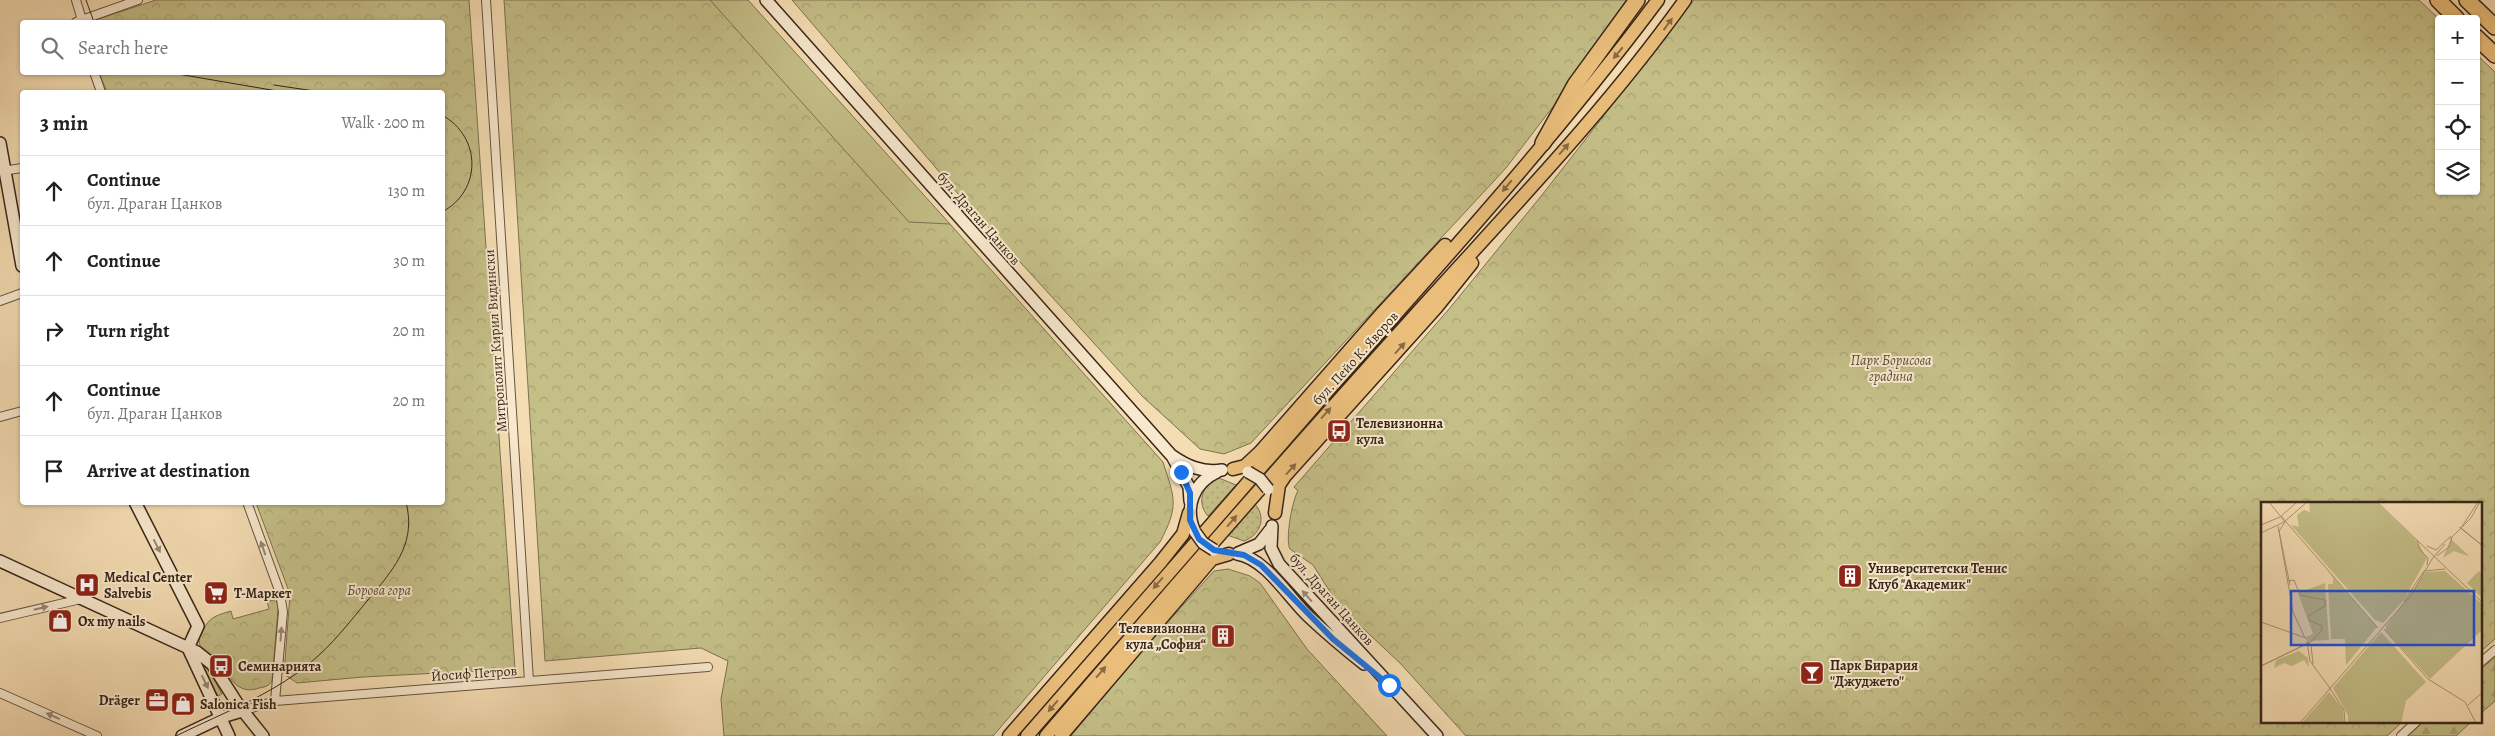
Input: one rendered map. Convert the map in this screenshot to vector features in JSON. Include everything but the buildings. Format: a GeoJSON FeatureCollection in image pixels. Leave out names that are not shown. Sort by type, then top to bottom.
{"type":"FeatureCollection","features":[{"type":"Feature","properties":{"kind":"highway"},"geometry":{"type":"LineString","coordinates":[[1543,143],[1575,85],[1637,0]]}},
{"type":"Feature","properties":{"kind":"highway"},"geometry":{"type":"LineString","coordinates":[[2438,0],[2453,15]]}},
{"type":"Feature","properties":{"kind":"highway"},"geometry":{"type":"LineString","coordinates":[[2467,0],[2495,27]]}},
{"type":"Feature","properties":{"kind":"highway"},"geometry":{"type":"LineString","coordinates":[[2480,0],[2495,20]]}},
{"type":"Feature","properties":{"kind":"highway"},"geometry":{"type":"LineString","coordinates":[[2480,41],[2495,55]]}},
{"type":"Feature","properties":{"kind":"main road","name":"бул. Пейо К. Яворов"},"geometry":{"type":"LineString","coordinates":[[1026,736],[1197,538],[1494,202],[1623,47],[1658,0]]}},
{"type":"Feature","properties":{"kind":"main road","name":"бул. Пейо К. Яворов"},"geometry":{"type":"LineString","coordinates":[[1046,736],[1270,476],[1506,214],[1652,47],[1685,0]]}},
{"type":"Feature","properties":{"kind":"main road"},"geometry":{"type":"LineString","coordinates":[[1227,470],[1244,466],[1260,452],[1383,312],[1467,222],[1494,202]]}},
{"type":"Feature","properties":{"kind":"main road"},"geometry":{"type":"LineString","coordinates":[[1274,513],[1277,490],[1285,476],[1436,308],[1491,240],[1506,214]]}},
{"type":"Feature","properties":{"kind":"main road"},"geometry":{"type":"LineString","coordinates":[[1009,736],[1160,563],[1183,534],[1190,509]]}},
{"type":"Feature","properties":{"kind":"main road"},"geometry":{"type":"LineString","coordinates":[[1061,736],[1212,559],[1233,554]]}},
{"type":"Feature","properties":{"kind":"street"},"geometry":{"type":"LineString","coordinates":[[76,0],[79,20]]}},
{"type":"Feature","properties":{"kind":"street"},"geometry":{"type":"LineString","coordinates":[[82,20],[138,0]]}},
{"type":"Feature","properties":{"kind":"street","name":"Митрополит Кирил Видински"},"geometry":{"type":"LineString","coordinates":[[486,0],[530,681]]}},
{"type":"Feature","properties":{"kind":"street","name":"бул. Драган Цанков"},"geometry":{"type":"LineString","coordinates":[[766,0],[1171,454],[1189,487],[1190,509]]}},
{"type":"Feature","properties":{"kind":"street"},"geometry":{"type":"LineString","coordinates":[[95,75],[100,90]]}},
{"type":"Feature","properties":{"kind":"street"},"geometry":{"type":"LineString","coordinates":[[0,143],[2,171],[20,256]]}},
{"type":"Feature","properties":{"kind":"street"},"geometry":{"type":"LineString","coordinates":[[2,171],[20,168]]}},
{"type":"Feature","properties":{"kind":"street"},"geometry":{"type":"LineString","coordinates":[[0,301],[20,295]]}},
{"type":"Feature","properties":{"kind":"street"},"geometry":{"type":"LineString","coordinates":[[0,417],[20,412]]}},
{"type":"Feature","properties":{"kind":"street","name":"бул. Драган Цанков"},"geometry":{"type":"LineString","coordinates":[[1171,454],[1197,468],[1209,471],[1227,470]]}},
{"type":"Feature","properties":{"kind":"street"},"geometry":{"type":"LineString","coordinates":[[1227,470],[1248,472],[1260,479],[1268,489],[1274,513],[1272,526],[1259,544],[1233,554],[1214,550],[1203,543],[1194,532],[1190,509],[1194,492],[1201,482],[1210,475],[1227,470]]}},
{"type":"Feature","properties":{"kind":"street"},"geometry":{"type":"LineString","coordinates":[[137,505],[198,626],[188,648]]}},
{"type":"Feature","properties":{"kind":"street"},"geometry":{"type":"LineString","coordinates":[[248,505],[280,593],[282,612],[276,700]]}},
{"type":"Feature","properties":{"kind":"street","name":"бул. Драган Цанков"},"geometry":{"type":"LineString","coordinates":[[1272,526],[1270,548],[1279,564],[1436,736]]}},
{"type":"Feature","properties":{"kind":"street","name":"бул. Драган Цанков"},"geometry":{"type":"LineString","coordinates":[[1233,554],[1244,555],[1261,565],[1333,639],[1389,685]]}},
{"type":"Feature","properties":{"kind":"street"},"geometry":{"type":"LineString","coordinates":[[0,561],[188,648],[212,664],[242,711],[262,736]]}},
{"type":"Feature","properties":{"kind":"street"},"geometry":{"type":"LineString","coordinates":[[0,618],[81,599]]}},
{"type":"Feature","properties":{"kind":"street"},"geometry":{"type":"LineString","coordinates":[[188,648],[222,717],[229,736]]}},
{"type":"Feature","properties":{"kind":"street"},"geometry":{"type":"LineString","coordinates":[[2482,661],[2495,650]]}},
{"type":"Feature","properties":{"kind":"street","name":"Йосиф Петров"},"geometry":{"type":"LineString","coordinates":[[242,711],[276,700],[708,667]]}},
{"type":"Feature","properties":{"kind":"street"},"geometry":{"type":"LineString","coordinates":[[1,694],[98,736]]}},
{"type":"Feature","properties":{"kind":"street"},"geometry":{"type":"LineString","coordinates":[[182,736],[222,717],[242,711]]}},
{"type":"Feature","properties":{"kind":"street"},"geometry":{"type":"LineString","coordinates":[[2401,736],[2414,724]]}},
{"type":"Feature","properties":{"kind":"green space","name":"Борова гора"},"geometry":{"type":"Polygon","coordinates":[[[156,0],[469,0],[515,669],[363,677],[297,683],[284,674],[290,594],[257,505],[445,505],[445,90],[106,90],[100,75],[445,75],[445,20],[95,20],[156,0]]]}},
{"type":"Feature","properties":{"kind":"green space"},"geometry":{"type":"Polygon","coordinates":[[[504,0],[710,0],[909,222],[950,224],[1163,462],[1173,502],[1170,520],[1160,542],[993,736],[724,736],[721,699],[728,661],[701,648],[545,661],[504,0]]]}},
{"type":"Feature","properties":{"kind":"green space"},"geometry":{"type":"Polygon","coordinates":[[[710,0],[748,0],[950,224],[929,256],[710,0]]]}},
{"type":"Feature","properties":{"kind":"green space"},"geometry":{"type":"Polygon","coordinates":[[[792,0],[1629,0],[1555,104],[1506,168],[1251,443],[1224,454],[1200,449],[1142,396],[960,196],[792,0]]]}},
{"type":"Feature","properties":{"kind":"green space","name":"Парк Борисова градина"},"geometry":{"type":"Polygon","coordinates":[[[1694,0],[2419,0],[2435,15],[2435,195],[2480,195],[2480,58],[2495,72],[2495,639],[2482,650],[2482,502],[2261,502],[2261,724],[2400,724],[2387,736],[1466,736],[1400,663],[1339,606],[1313,565],[1290,549],[1288,538],[1290,520],[1298,491],[1294,487],[1449,309],[1542,195],[1694,0]]]}},
{"type":"Feature","properties":{"kind":"green space"},"geometry":{"type":"Polygon","coordinates":[[[1219,478],[1236,485],[1208,516],[1202,505],[1203,494],[1208,485],[1219,478]]]}},
{"type":"Feature","properties":{"kind":"green space"},"geometry":{"type":"Polygon","coordinates":[[[1255,504],[1259,509],[1261,520],[1260,526],[1254,535],[1244,541],[1227,535],[1255,504]]]}},
{"type":"Feature","properties":{"kind":"green space"},"geometry":{"type":"Polygon","coordinates":[[[1228,569],[1250,576],[1260,583],[1307,649],[1387,736],[1071,736],[1138,655],[1214,571],[1228,569]]]}},
{"type":"Feature","properties":{"kind":"green space"},"geometry":{"type":"Polygon","coordinates":[[[273,600],[278,603],[278,609],[272,681],[265,687],[251,690],[239,687],[217,662],[202,649],[199,639],[205,627],[214,617],[231,611],[233,619],[269,609],[267,601],[273,600]]]}},
{"type":"Feature","properties":{"kind":"green space"},"geometry":{"type":"Polygon","coordinates":[[[2495,657],[2495,701],[2482,712],[2482,668],[2495,657]]]}},
{"type":"Feature","properties":{"kind":"green space"},"geometry":{"type":"Polygon","coordinates":[[[207,666],[222,694],[218,696],[203,668],[207,666]]]}},
{"type":"Feature","properties":{"kind":"green space"},"geometry":{"type":"Polygon","coordinates":[[[2421,724],[2469,724],[2456,736],[2408,736],[2421,724]]]}},
{"type":"Feature","properties":{"kind":"tram line"},"geometry":{"type":"LineString","coordinates":[[86,0],[93,20]]}},
{"type":"Feature","properties":{"kind":"tram line"},"geometry":{"type":"LineString","coordinates":[[184,75],[271,90]]}},
{"type":"Feature","properties":{"kind":"tram line"},"geometry":{"type":"LineString","coordinates":[[274,85],[308,90]]}},
{"type":"Feature","properties":{"kind":"tram line"},"geometry":{"type":"LineString","coordinates":[[445,117],[455,125],[464,136],[470,150],[472,164],[470,178],[464,191],[455,203],[445,210]]}},
{"type":"Feature","properties":{"kind":"tram line"},"geometry":{"type":"LineString","coordinates":[[176,736],[286,681],[326,649],[373,594],[397,562],[406,541],[408,529],[406,505]]}},
{"type":"Feature","properties":{"kind":"place","name":"Телевизионна кула"},"geometry":{"type":"Point","coordinates":[1339,431]}},
{"type":"Feature","properties":{"kind":"place","name":"Университетски Тенис Клуб \"Академик\""},"geometry":{"type":"Point","coordinates":[1850,576]}},
{"type":"Feature","properties":{"kind":"place","name":"Medical Center Salvebis"},"geometry":{"type":"Point","coordinates":[87,585]}},
{"type":"Feature","properties":{"kind":"place","name":"Т-Маркет"},"geometry":{"type":"Point","coordinates":[216,593]}},
{"type":"Feature","properties":{"kind":"place","name":"Ox my nails"},"geometry":{"type":"Point","coordinates":[60,621]}},
{"type":"Feature","properties":{"kind":"place","name":"Телевизионна кула „София“"},"geometry":{"type":"Point","coordinates":[1223,636]}},
{"type":"Feature","properties":{"kind":"place","name":"Семинарията"},"geometry":{"type":"Point","coordinates":[221,666]}},
{"type":"Feature","properties":{"kind":"place","name":"Парк Бирария ''Джуджето''"},"geometry":{"type":"Point","coordinates":[1812,673]}},
{"type":"Feature","properties":{"kind":"place","name":"Dräger"},"geometry":{"type":"Point","coordinates":[157,700]}},
{"type":"Feature","properties":{"kind":"place","name":"Salonica Fish"},"geometry":{"type":"Point","coordinates":[183,704]}},
{"type":"Feature","properties":{"kind":"route"},"geometry":{"type":"LineString","coordinates":[[1181,472],[1189,487],[1190,520],[1194,532],[1199,539],[1214,550],[1244,555],[1261,565],[1306,614],[1389,685]]}}]}
